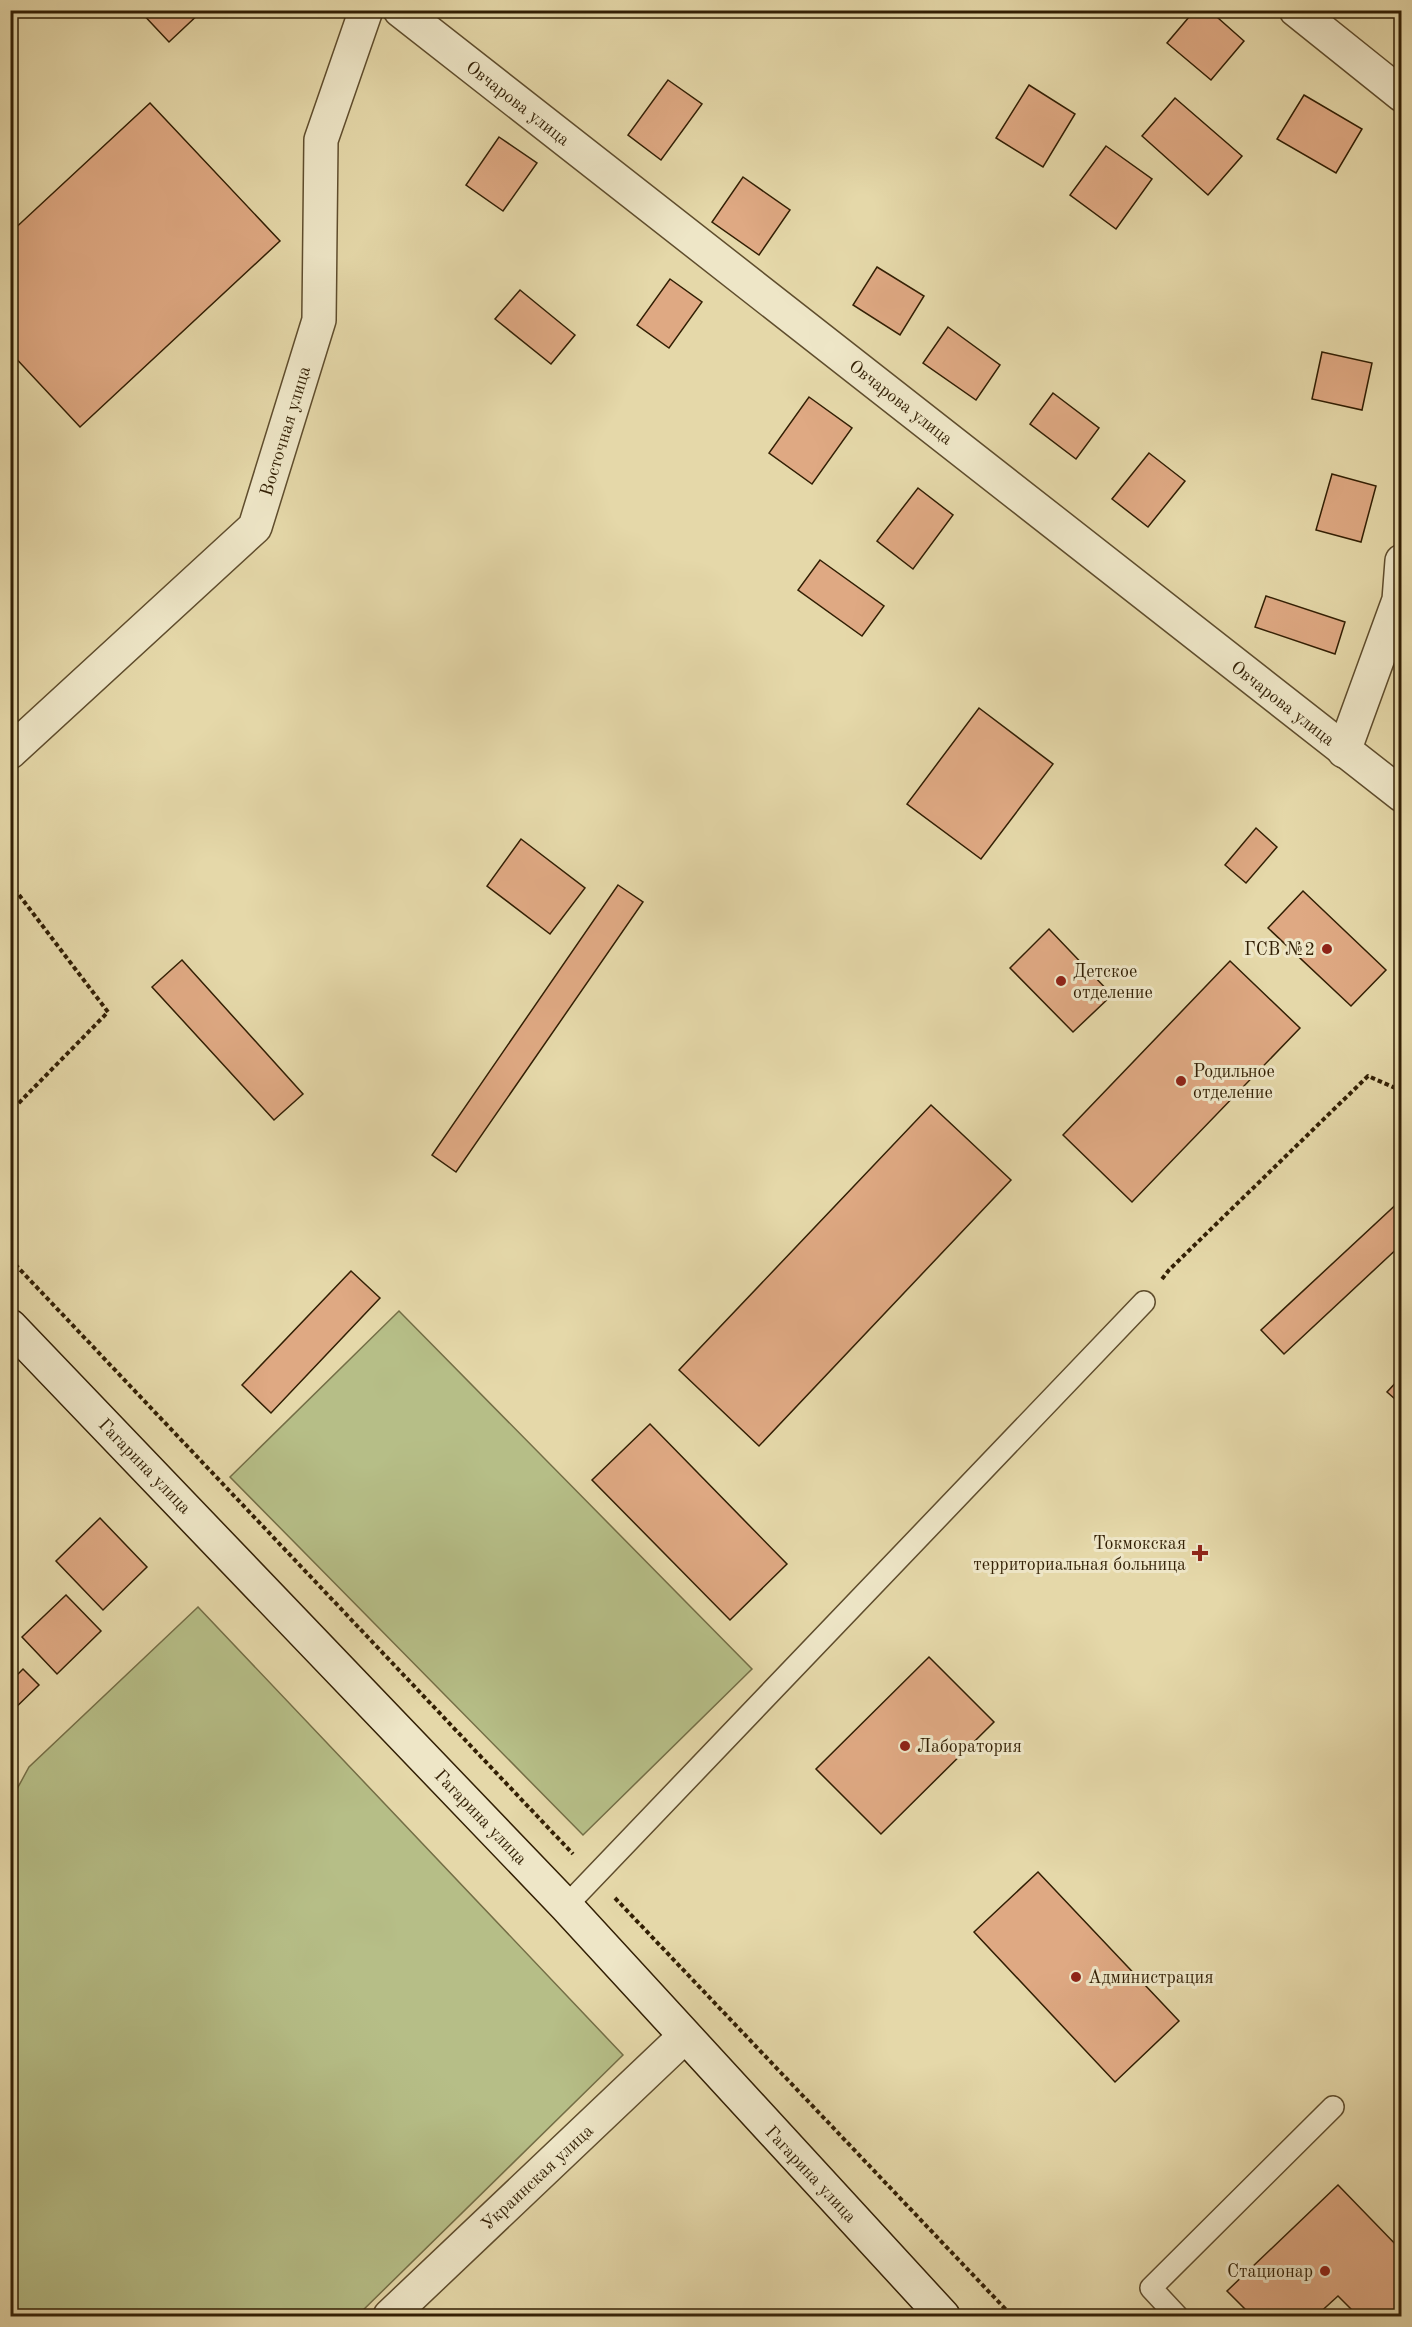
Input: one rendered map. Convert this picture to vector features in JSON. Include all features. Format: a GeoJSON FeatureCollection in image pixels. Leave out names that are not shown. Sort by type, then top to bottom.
{"type":"FeatureCollection","features":[{"type":"Feature","properties":{"kind":"street","name":"Восточная улица"},"geometry":{"type":"LineString","coordinates":[[10,752],[255,527],[319,320],[321,140],[366,10]]}},
{"type":"Feature","properties":{"kind":"street","name":"Овчарова улица"},"geometry":{"type":"LineString","coordinates":[[400,10],[1401,795]]}},
{"type":"Feature","properties":{"kind":"street"},"geometry":{"type":"LineString","coordinates":[[1296,10],[1401,95]]}},
{"type":"Feature","properties":{"kind":"street"},"geometry":{"type":"LineString","coordinates":[[1344,751],[1399,600],[1401,561]]}},
{"type":"Feature","properties":{"kind":"street","name":"Гагарина улица"},"geometry":{"type":"LineString","coordinates":[[10,1326],[566,1906],[684,2037],[943,2316]]}},
{"type":"Feature","properties":{"kind":"street","name":"Украинская улица"},"geometry":{"type":"LineString","coordinates":[[390,2316],[684,2037]]}},
{"type":"Feature","properties":{"kind":"lane"},"geometry":{"type":"LineString","coordinates":[[566,1906],[1144,1302]]}},
{"type":"Feature","properties":{"kind":"lane"},"geometry":{"type":"LineString","coordinates":[[1177,2316],[1151,2288],[1333,2107]]}},
{"type":"Feature","properties":{"kind":"path"},"geometry":{"type":"LineString","coordinates":[[10,883],[108,1012],[10,1112]]}},
{"type":"Feature","properties":{"kind":"path"},"geometry":{"type":"LineString","coordinates":[[1144,1302],[1169,1270],[1368,1076],[1401,1091]]}},
{"type":"Feature","properties":{"kind":"path"},"geometry":{"type":"LineString","coordinates":[[10,1259],[1012,2316]]}},
{"type":"Feature","properties":{"kind":"green space"},"geometry":{"type":"Polygon","coordinates":[[[399,1311],[752,1669],[583,1835],[230,1477],[399,1311]]]}},
{"type":"Feature","properties":{"kind":"green space"},"geometry":{"type":"Polygon","coordinates":[[[198,1607],[623,2055],[357,2316],[11,2316],[11,1800],[29,1767],[198,1607]]]}},
{"type":"Feature","properties":{"kind":"building"},"geometry":{"type":"Polygon","coordinates":[[[139,10],[203,10],[169,42],[139,10]]]}},
{"type":"Feature","properties":{"kind":"building"},"geometry":{"type":"Polygon","coordinates":[[[1195,10],[1209,10],[1244,41],[1211,80],[1167,43],[1195,10]]]}},
{"type":"Feature","properties":{"kind":"building"},"geometry":{"type":"Polygon","coordinates":[[[668,80],[702,104],[661,160],[628,135],[668,80]]]}},
{"type":"Feature","properties":{"kind":"building"},"geometry":{"type":"Polygon","coordinates":[[[1029,85],[1075,114],[1043,167],[996,138],[1029,85]]]}},
{"type":"Feature","properties":{"kind":"building"},"geometry":{"type":"Polygon","coordinates":[[[1304,95],[1362,129],[1336,173],[1277,139],[1304,95]]]}},
{"type":"Feature","properties":{"kind":"building"},"geometry":{"type":"Polygon","coordinates":[[[1175,98],[1242,156],[1208,195],[1142,136],[1175,98]]]}},
{"type":"Feature","properties":{"kind":"building"},"geometry":{"type":"Polygon","coordinates":[[[150,103],[280,241],[80,427],[10,352],[10,233],[150,103]]]}},
{"type":"Feature","properties":{"kind":"building"},"geometry":{"type":"Polygon","coordinates":[[[499,137],[537,163],[503,211],[466,185],[499,137]]]}},
{"type":"Feature","properties":{"kind":"building"},"geometry":{"type":"Polygon","coordinates":[[[1106,146],[1152,179],[1116,229],[1070,195],[1106,146]]]}},
{"type":"Feature","properties":{"kind":"building"},"geometry":{"type":"Polygon","coordinates":[[[743,177],[790,210],[759,255],[712,222],[743,177]]]}},
{"type":"Feature","properties":{"kind":"building"},"geometry":{"type":"Polygon","coordinates":[[[877,267],[924,296],[900,335],[853,305],[877,267]]]}},
{"type":"Feature","properties":{"kind":"building"},"geometry":{"type":"Polygon","coordinates":[[[670,279],[702,302],[669,348],[637,325],[670,279]]]}},
{"type":"Feature","properties":{"kind":"building"},"geometry":{"type":"Polygon","coordinates":[[[520,290],[575,335],[551,364],[495,319],[520,290]]]}},
{"type":"Feature","properties":{"kind":"building"},"geometry":{"type":"Polygon","coordinates":[[[948,327],[1000,365],[976,400],[923,363],[948,327]]]}},
{"type":"Feature","properties":{"kind":"building"},"geometry":{"type":"Polygon","coordinates":[[[1322,352],[1372,363],[1362,410],[1312,399],[1322,352]]]}},
{"type":"Feature","properties":{"kind":"building"},"geometry":{"type":"Polygon","coordinates":[[[1053,393],[1099,428],[1076,459],[1030,424],[1053,393]]]}},
{"type":"Feature","properties":{"kind":"building"},"geometry":{"type":"Polygon","coordinates":[[[809,397],[852,428],[812,484],[769,453],[809,397]]]}},
{"type":"Feature","properties":{"kind":"building"},"geometry":{"type":"Polygon","coordinates":[[[1149,453],[1185,481],[1148,527],[1112,499],[1149,453]]]}},
{"type":"Feature","properties":{"kind":"building"},"geometry":{"type":"Polygon","coordinates":[[[1332,474],[1376,486],[1361,542],[1316,530],[1332,474]]]}},
{"type":"Feature","properties":{"kind":"building"},"geometry":{"type":"Polygon","coordinates":[[[918,488],[953,515],[913,569],[877,541],[918,488]]]}},
{"type":"Feature","properties":{"kind":"building"},"geometry":{"type":"Polygon","coordinates":[[[820,560],[884,606],[862,636],[798,590],[820,560]]]}},
{"type":"Feature","properties":{"kind":"building"},"geometry":{"type":"Polygon","coordinates":[[[1266,596],[1345,622],[1335,654],[1255,627],[1266,596]]]}},
{"type":"Feature","properties":{"kind":"building"},"geometry":{"type":"Polygon","coordinates":[[[979,708],[1053,764],[981,859],[907,804],[979,708]]]}},
{"type":"Feature","properties":{"kind":"building"},"geometry":{"type":"Polygon","coordinates":[[[1256,828],[1277,847],[1246,883],[1225,865],[1256,828]]]}},
{"type":"Feature","properties":{"kind":"building"},"geometry":{"type":"Polygon","coordinates":[[[521,839],[585,888],[550,934],[487,886],[521,839]]]}},
{"type":"Feature","properties":{"kind":"building"},"geometry":{"type":"Polygon","coordinates":[[[618,885],[643,902],[456,1172],[432,1155],[618,885]]]}},
{"type":"Feature","properties":{"kind":"building","name":"ГСВ №2"},"geometry":{"type":"Polygon","coordinates":[[[1303,891],[1386,970],[1351,1006],[1268,928],[1303,891]]]}},
{"type":"Feature","properties":{"kind":"building","name":"Детское отделение"},"geometry":{"type":"Polygon","coordinates":[[[1049,929],[1112,995],[1073,1032],[1010,968],[1049,929]]]}},
{"type":"Feature","properties":{"kind":"building"},"geometry":{"type":"Polygon","coordinates":[[[182,960],[303,1094],[274,1120],[152,987],[182,960]]]}},
{"type":"Feature","properties":{"kind":"building","name":"Родильное отделение"},"geometry":{"type":"Polygon","coordinates":[[[1230,961],[1300,1028],[1132,1202],[1063,1135],[1230,961]]]}},
{"type":"Feature","properties":{"kind":"building"},"geometry":{"type":"Polygon","coordinates":[[[931,1105],[1011,1180],[759,1446],[679,1370],[931,1105]]]}},
{"type":"Feature","properties":{"kind":"building"},"geometry":{"type":"Polygon","coordinates":[[[1402,1199],[1402,1244],[1284,1354],[1261,1330],[1402,1199]]]}},
{"type":"Feature","properties":{"kind":"building"},"geometry":{"type":"Polygon","coordinates":[[[351,1271],[380,1298],[271,1413],[242,1385],[351,1271]]]}},
{"type":"Feature","properties":{"kind":"building"},"geometry":{"type":"Polygon","coordinates":[[[1402,1376],[1402,1405],[1387,1392],[1402,1376]]]}},
{"type":"Feature","properties":{"kind":"building"},"geometry":{"type":"Polygon","coordinates":[[[650,1424],[787,1564],[730,1620],[592,1480],[650,1424]]]}},
{"type":"Feature","properties":{"kind":"building"},"geometry":{"type":"Polygon","coordinates":[[[100,1518],[147,1567],[103,1610],[56,1561],[100,1518]]]}},
{"type":"Feature","properties":{"kind":"building"},"geometry":{"type":"Polygon","coordinates":[[[66,1595],[101,1631],[57,1674],[22,1637],[66,1595]]]}},
{"type":"Feature","properties":{"kind":"building","name":"Лаборатория"},"geometry":{"type":"Polygon","coordinates":[[[929,1657],[994,1722],[881,1834],[816,1769],[929,1657]]]}},
{"type":"Feature","properties":{"kind":"building"},"geometry":{"type":"Polygon","coordinates":[[[23,1669],[39,1685],[10,1713],[10,1682],[23,1669]]]}},
{"type":"Feature","properties":{"kind":"building","name":"Администрация"},"geometry":{"type":"Polygon","coordinates":[[[1038,1872],[1179,2021],[1115,2082],[974,1932],[1038,1872]]]}},
{"type":"Feature","properties":{"kind":"building","name":"Cтационар"},"geometry":{"type":"Polygon","coordinates":[[[1338,2185],[1402,2251],[1402,2316],[1358,2316],[1338,2296],[1316,2316],[1252,2316],[1227,2291],[1338,2185]]]}},
{"type":"Feature","properties":{"kind":"place","name":"ГСВ №2"},"geometry":{"type":"Point","coordinates":[1327,949]}},
{"type":"Feature","properties":{"kind":"place","name":"Детское отделение"},"geometry":{"type":"Point","coordinates":[1061,981]}},
{"type":"Feature","properties":{"kind":"place","name":"Родильное отделение"},"geometry":{"type":"Point","coordinates":[1181,1081]}},
{"type":"Feature","properties":{"kind":"place","name":"Токмокская территориальная больница"},"geometry":{"type":"Point","coordinates":[1200,1553]}},
{"type":"Feature","properties":{"kind":"place","name":"Лаборатория"},"geometry":{"type":"Point","coordinates":[905,1746]}},
{"type":"Feature","properties":{"kind":"place","name":"Администрация"},"geometry":{"type":"Point","coordinates":[1076,1977]}},
{"type":"Feature","properties":{"kind":"place","name":"Cтационар"},"geometry":{"type":"Point","coordinates":[1325,2271]}}]}
